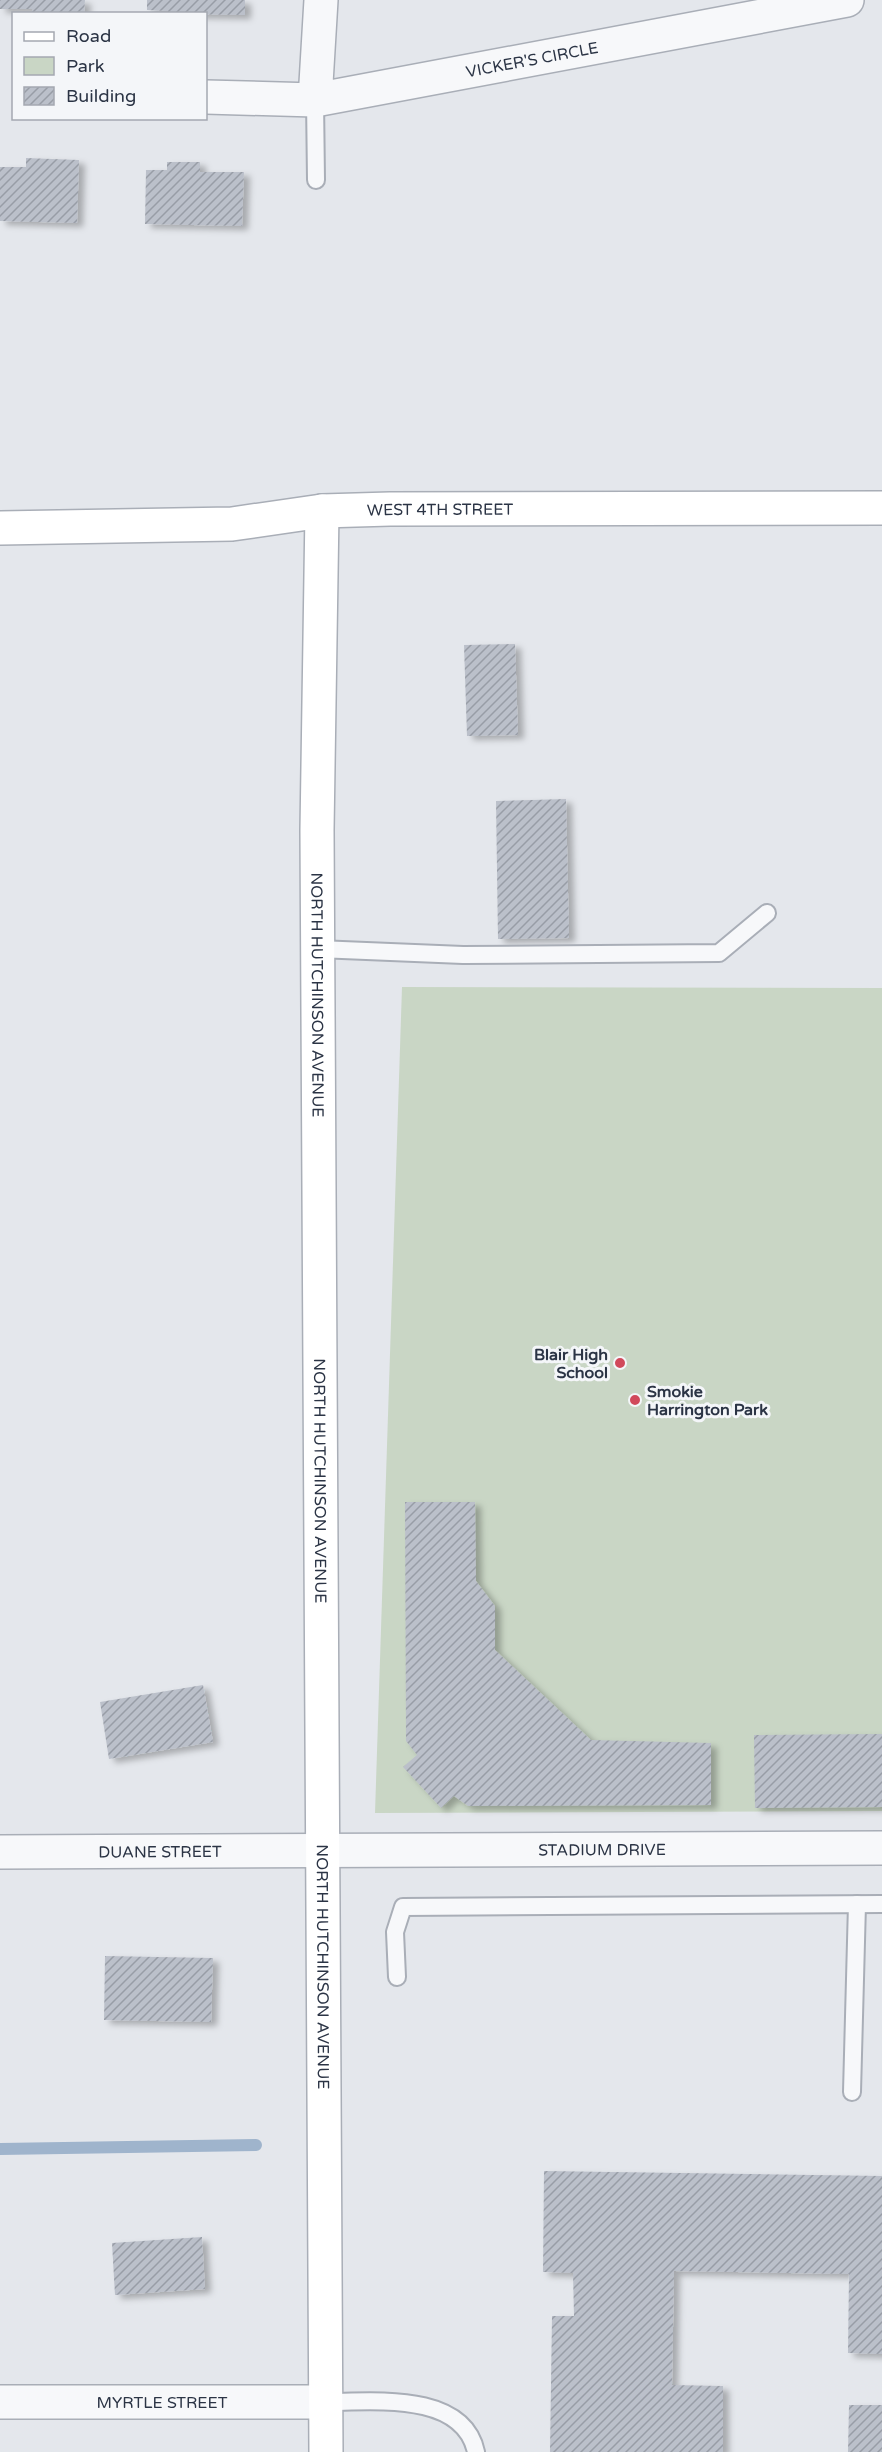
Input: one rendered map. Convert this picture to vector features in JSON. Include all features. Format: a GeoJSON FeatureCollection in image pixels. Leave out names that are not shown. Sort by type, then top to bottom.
{"type":"FeatureCollection","features":[{"type":"Feature","properties":{"kind":"main road","name":"WEST 4TH STREET"},"geometry":{"type":"LineString","coordinates":[[0,528],[232,524],[322,511],[882,508]]}},
{"type":"Feature","properties":{"kind":"main road","name":"NORTH HUTCHINSON AVENUE"},"geometry":{"type":"LineString","coordinates":[[322,511],[317,830],[326,2452]]}},
{"type":"Feature","properties":{"kind":"street"},"geometry":{"type":"LineString","coordinates":[[315,100],[321,0]]}},
{"type":"Feature","properties":{"kind":"street","name":"VICKER'S CIRCLE"},"geometry":{"type":"LineString","coordinates":[[207,97],[315,100],[847,0]]}},
{"type":"Feature","properties":{"kind":"street","name":"STADIUM DRIVE"},"geometry":{"type":"LineString","coordinates":[[321,1851],[882,1848]]}},
{"type":"Feature","properties":{"kind":"street","name":"DUANE STREET"},"geometry":{"type":"LineString","coordinates":[[0,1852],[321,1851]]}},
{"type":"Feature","properties":{"kind":"street","name":"MYRTLE STREET"},"geometry":{"type":"LineString","coordinates":[[0,2402],[325,2402]]}},
{"type":"Feature","properties":{"kind":"lane"},"geometry":{"type":"LineString","coordinates":[[315,100],[316,180]]}},
{"type":"Feature","properties":{"kind":"lane"},"geometry":{"type":"LineString","coordinates":[[318,949],[463,955],[719,953],[767,913]]}},
{"type":"Feature","properties":{"kind":"lane"},"geometry":{"type":"LineString","coordinates":[[852,2092],[857,1904]]}},
{"type":"Feature","properties":{"kind":"lane"},"geometry":{"type":"LineString","coordinates":[[397,1977],[395,1932],[404,1907],[882,1904]]}},
{"type":"Feature","properties":{"kind":"lane"},"geometry":{"type":"LineString","coordinates":[[325,2402],[394,2402],[437,2410],[464,2425],[472,2437],[476,2452]]}},
{"type":"Feature","properties":{"kind":"green space","name":"Smokie Harrington Park"},"geometry":{"type":"Polygon","coordinates":[[[402,987],[882,988],[882,1811],[375,1813],[402,987]]]}},
{"type":"Feature","properties":{"kind":"building"},"geometry":{"type":"Polygon","coordinates":[[[0,0],[85,0],[84,12],[32,12],[32,9],[0,9],[0,0]]]}},
{"type":"Feature","properties":{"kind":"building"},"geometry":{"type":"Polygon","coordinates":[[[147,0],[245,0],[245,15],[147,10],[147,0]]]}},
{"type":"Feature","properties":{"kind":"building"},"geometry":{"type":"Polygon","coordinates":[[[26,158],[79,160],[77,223],[0,221],[0,167],[26,167],[26,158]]]}},
{"type":"Feature","properties":{"kind":"building"},"geometry":{"type":"Polygon","coordinates":[[[167,162],[200,162],[200,172],[244,172],[242,226],[145,224],[146,170],[167,170],[167,162]]]}},
{"type":"Feature","properties":{"kind":"building"},"geometry":{"type":"Polygon","coordinates":[[[515,644],[518,735],[467,736],[464,645],[515,644]]]}},
{"type":"Feature","properties":{"kind":"building"},"geometry":{"type":"Polygon","coordinates":[[[566,799],[569,938],[498,939],[496,801],[566,799]]]}},
{"type":"Feature","properties":{"kind":"building"},"geometry":{"type":"Polygon","coordinates":[[[405,1502],[475,1502],[476,1581],[495,1606],[495,1650],[591,1740],[711,1743],[711,1805],[468,1806],[454,1796],[441,1808],[403,1767],[417,1755],[406,1741],[405,1502]]]}},
{"type":"Feature","properties":{"kind":"building"},"geometry":{"type":"Polygon","coordinates":[[[203,1685],[213,1742],[109,1759],[100,1702],[203,1685]]]}},
{"type":"Feature","properties":{"kind":"building"},"geometry":{"type":"Polygon","coordinates":[[[882,1734],[882,1807],[755,1808],[754,1735],[882,1734]]]}},
{"type":"Feature","properties":{"kind":"building"},"geometry":{"type":"Polygon","coordinates":[[[105,1956],[213,1958],[211,2022],[104,2020],[105,1956]]]}},
{"type":"Feature","properties":{"kind":"building"},"geometry":{"type":"Polygon","coordinates":[[[544,2171],[882,2176],[882,2354],[848,2353],[849,2274],[674,2271],[672,2385],[723,2386],[723,2452],[550,2452],[552,2316],[574,2316],[573,2273],[543,2272],[544,2171]]]}},
{"type":"Feature","properties":{"kind":"building"},"geometry":{"type":"Polygon","coordinates":[[[202,2237],[205,2289],[115,2295],[112,2243],[202,2237]]]}},
{"type":"Feature","properties":{"kind":"building"},"geometry":{"type":"Polygon","coordinates":[[[849,2405],[882,2405],[882,2452],[848,2452],[849,2405]]]}},
{"type":"Feature","properties":{"kind":"waterway"},"geometry":{"type":"LineString","coordinates":[[0,2149],[256,2145]]}},
{"type":"Feature","properties":{"kind":"place","name":"Blair High School"},"geometry":{"type":"Point","coordinates":[620,1363]}},
{"type":"Feature","properties":{"kind":"place","name":"Smokie Harrington Park"},"geometry":{"type":"Point","coordinates":[635,1400]}}]}
